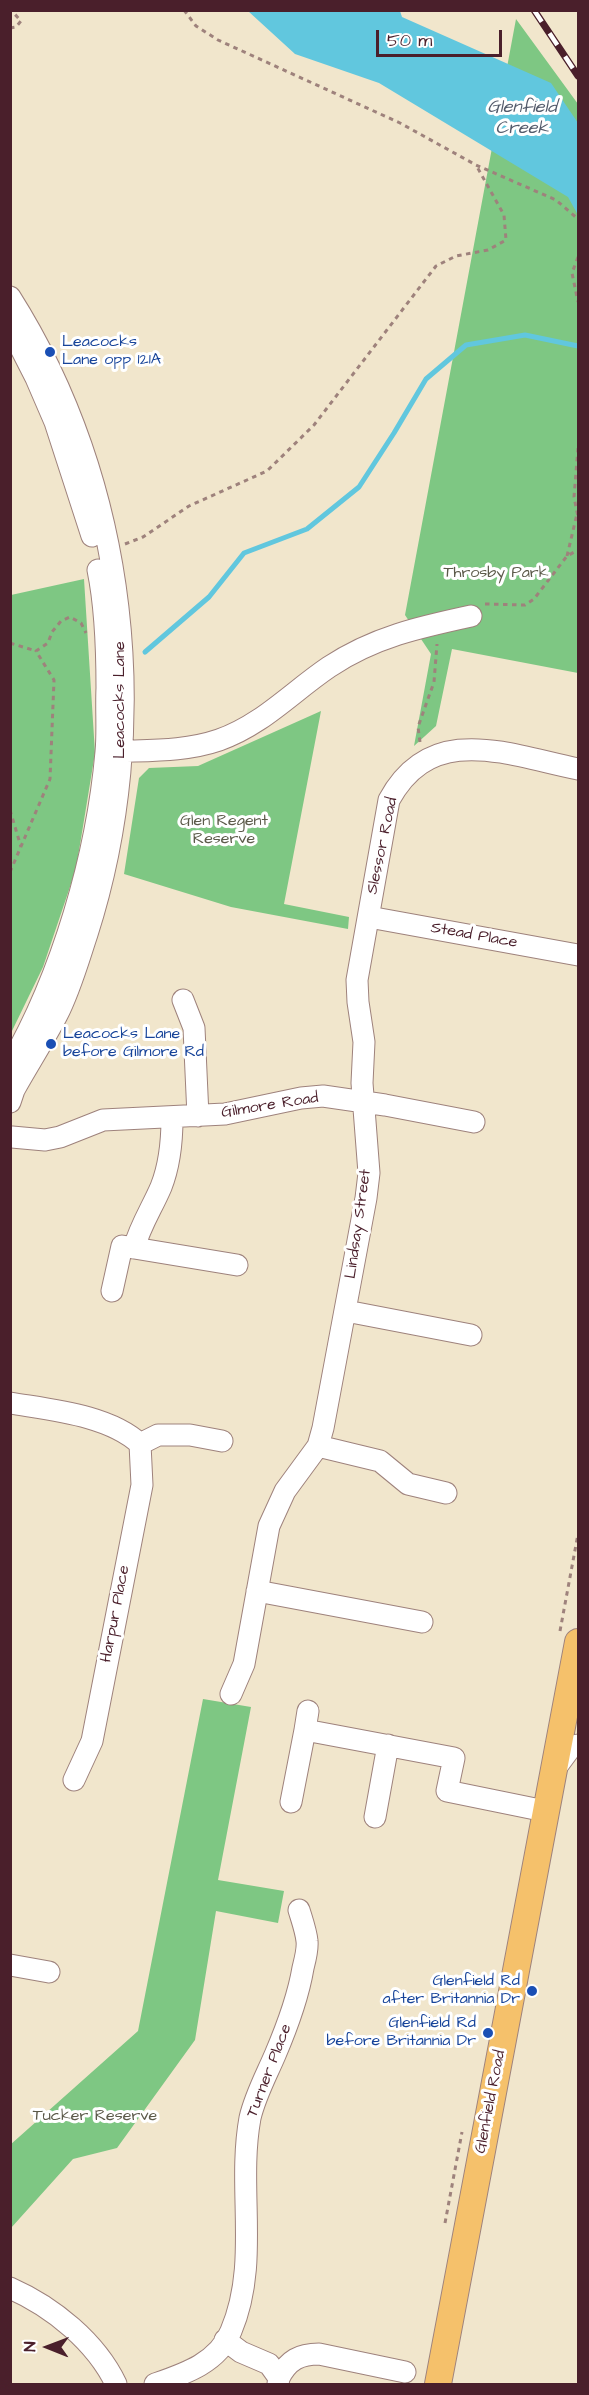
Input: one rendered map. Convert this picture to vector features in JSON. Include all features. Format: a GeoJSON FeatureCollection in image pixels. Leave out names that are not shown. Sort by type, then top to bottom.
{"type":"FeatureCollection","features":[{"type":"Feature","properties":{"kind":"main road","name":"Glenfield Road"},"geometry":{"type":"LineString","coordinates":[[438,2385],[545,1811],[579,1642]]}},
{"type":"Feature","properties":{"kind":"street","name":"Leacocks Lane"},"geometry":{"type":"LineString","coordinates":[[10,297],[39,346],[70,414],[90,473],[109,549],[120,624],[111,844],[91,922],[57,1014],[14,1090],[10,1102]]}},
{"type":"Feature","properties":{"kind":"street","name":"Leacocks Lane"},"geometry":{"type":"LineString","coordinates":[[10,327],[55,422],[90,528],[100,580],[114,752],[80,895],[41,1005],[10,1065]]}},
{"type":"Feature","properties":{"kind":"street"},"geometry":{"type":"LineString","coordinates":[[114,752],[191,747],[219,740],[251,726],[331,666],[360,650],[389,636],[476,610]]}},
{"type":"Feature","properties":{"kind":"street","name":"Slessor Road"},"geometry":{"type":"LineString","coordinates":[[363,1101],[364,1042],[357,980],[389,800],[399,783],[423,761],[454,749],[474,749],[579,769]]}},
{"type":"Feature","properties":{"kind":"street","name":"Stead Place"},"geometry":{"type":"LineString","coordinates":[[369,917],[579,955]]}},
{"type":"Feature","properties":{"kind":"street"},"geometry":{"type":"LineString","coordinates":[[183,1000],[194,1028],[198,1116]]}},
{"type":"Feature","properties":{"kind":"street","name":"Gilmore Road"},"geometry":{"type":"LineString","coordinates":[[11,1132],[45,1140],[102,1120],[225,1114],[301,1098],[323,1096],[363,1101],[474,1122]]}},
{"type":"Feature","properties":{"kind":"street","name":"Lindsay Street"},"geometry":{"type":"LineString","coordinates":[[231,1694],[244,1664],[269,1526],[285,1491],[318,1446],[346,1311],[369,1173],[363,1101]]}},
{"type":"Feature","properties":{"kind":"street"},"geometry":{"type":"LineString","coordinates":[[134,1248],[147,1212],[161,1186],[172,1137],[172,1118]]}},
{"type":"Feature","properties":{"kind":"street"},"geometry":{"type":"LineString","coordinates":[[112,1291],[122,1246],[237,1266]]}},
{"type":"Feature","properties":{"kind":"street"},"geometry":{"type":"LineString","coordinates":[[346,1311],[471,1335]]}},
{"type":"Feature","properties":{"kind":"street"},"geometry":{"type":"LineString","coordinates":[[10,1403],[74,1414],[115,1428],[140,1444],[158,1435],[190,1435],[222,1441]]}},
{"type":"Feature","properties":{"kind":"street","name":"Harpur Place"},"geometry":{"type":"LineString","coordinates":[[74,1780],[92,1741],[142,1485],[140,1444]]}},
{"type":"Feature","properties":{"kind":"street"},"geometry":{"type":"LineString","coordinates":[[318,1446],[380,1461],[408,1484],[446,1493]]}},
{"type":"Feature","properties":{"kind":"street"},"geometry":{"type":"LineString","coordinates":[[257,1591],[422,1622]]}},
{"type":"Feature","properties":{"kind":"street"},"geometry":{"type":"LineString","coordinates":[[291,1802],[307,1721],[388,1745],[454,1758],[447,1791],[545,1811]]}},
{"type":"Feature","properties":{"kind":"street"},"geometry":{"type":"LineString","coordinates":[[375,1817],[388,1745]]}},
{"type":"Feature","properties":{"kind":"street"},"geometry":{"type":"LineString","coordinates":[[553,1771],[572,1746],[579,1745]]}},
{"type":"Feature","properties":{"kind":"street","name":"Turner Place"},"geometry":{"type":"LineString","coordinates":[[155,2385],[189,2372],[206,2362],[230,2333],[237,2314],[248,2242],[246,2150],[251,2116],[260,2088],[289,2021],[300,1985],[308,1943],[299,1910]]}},
{"type":"Feature","properties":{"kind":"street"},"geometry":{"type":"LineString","coordinates":[[10,1965],[49,1972]]}},
{"type":"Feature","properties":{"kind":"street"},"geometry":{"type":"LineString","coordinates":[[10,2288],[70,2326],[90,2345],[116,2385]]}},
{"type":"Feature","properties":{"kind":"street"},"geometry":{"type":"LineString","coordinates":[[225,2340],[241,2352],[269,2364],[278,2381]]}},
{"type":"Feature","properties":{"kind":"street"},"geometry":{"type":"LineString","coordinates":[[278,2381],[288,2363],[298,2357],[311,2354],[405,2372]]}},
{"type":"Feature","properties":{"kind":"path"},"geometry":{"type":"LineString","coordinates":[[10,27],[16,27],[21,21],[11,10]]}},
{"type":"Feature","properties":{"kind":"path"},"geometry":{"type":"LineString","coordinates":[[184,10],[196,26],[219,40],[400,123],[476,165],[556,200],[579,219]]}},
{"type":"Feature","properties":{"kind":"path"},"geometry":{"type":"LineString","coordinates":[[109,549],[135,541],[189,506],[267,471],[314,425],[435,266],[456,256],[488,250],[506,240],[504,214],[476,165]]}},
{"type":"Feature","properties":{"kind":"path"},"geometry":{"type":"LineString","coordinates":[[579,257],[572,273],[579,302]]}},
{"type":"Feature","properties":{"kind":"path"},"geometry":{"type":"LineString","coordinates":[[476,610],[525,605],[534,599],[567,556],[578,515],[574,497],[579,448]]}},
{"type":"Feature","properties":{"kind":"path"},"geometry":{"type":"LineString","coordinates":[[567,556],[579,550]]}},
{"type":"Feature","properties":{"kind":"path"},"geometry":{"type":"LineString","coordinates":[[36,651],[48,643],[52,632],[61,621],[70,617],[81,623],[88,640]]}},
{"type":"Feature","properties":{"kind":"path"},"geometry":{"type":"LineString","coordinates":[[423,761],[418,727],[434,682],[437,640],[435,624]]}},
{"type":"Feature","properties":{"kind":"path"},"geometry":{"type":"LineString","coordinates":[[10,643],[36,651],[54,680],[50,779],[10,872]]}},
{"type":"Feature","properties":{"kind":"path"},"geometry":{"type":"LineString","coordinates":[[10,810],[21,849]]}},
{"type":"Feature","properties":{"kind":"green space","name":"Throsby Park"},"geometry":{"type":"Polygon","coordinates":[[[516,19],[578,104],[578,673],[452,649],[436,726],[414,746],[431,654],[405,615],[516,19]]]}},
{"type":"Feature","properties":{"kind":"green space"},"geometry":{"type":"Polygon","coordinates":[[[84,579],[95,753],[76,869],[43,967],[11,1033],[11,595],[84,579]]]}},
{"type":"Feature","properties":{"kind":"green space","name":"Glen Regent Reserve"},"geometry":{"type":"Polygon","coordinates":[[[321,711],[284,904],[349,917],[348,929],[231,907],[124,874],[139,778],[149,768],[198,766],[321,711]]]}},
{"type":"Feature","properties":{"kind":"green space","name":"Tucker Reserve"},"geometry":{"type":"Polygon","coordinates":[[[203,1699],[251,1707],[218,1880],[284,1891],[278,1923],[216,1911],[195,2040],[117,2148],[73,2159],[11,2228],[10,2145],[138,2031],[203,1699]]]}},
{"type":"Feature","properties":{"kind":"water","name":"Glenfield Creek"},"geometry":{"type":"Polygon","coordinates":[[[248,11],[400,11],[402,17],[551,83],[578,123],[578,215],[568,197],[379,83],[295,54],[248,11]]]}},
{"type":"Feature","properties":{"kind":"waterway"},"geometry":{"type":"LineString","coordinates":[[145,652],[209,597],[244,553],[307,529],[359,487],[426,379],[466,345],[525,335],[578,346]]}},
{"type":"Feature","properties":{"kind":"railway"},"geometry":{"type":"LineString","coordinates":[[534,10],[578,76]]}},
{"type":"Feature","properties":{"kind":"place","name":"Leacocks Lane opp 121A"},"geometry":{"type":"Point","coordinates":[50,352]}},
{"type":"Feature","properties":{"kind":"place","name":"Leacocks Lane before Gilmore Rd"},"geometry":{"type":"Point","coordinates":[51,1044]}},
{"type":"Feature","properties":{"kind":"place","name":"Glenfield Rd after Britannia Dr"},"geometry":{"type":"Point","coordinates":[532,1991]}},
{"type":"Feature","properties":{"kind":"place","name":"Glenfield Rd before Britannia Dr"},"geometry":{"type":"Point","coordinates":[488,2033]}}]}
